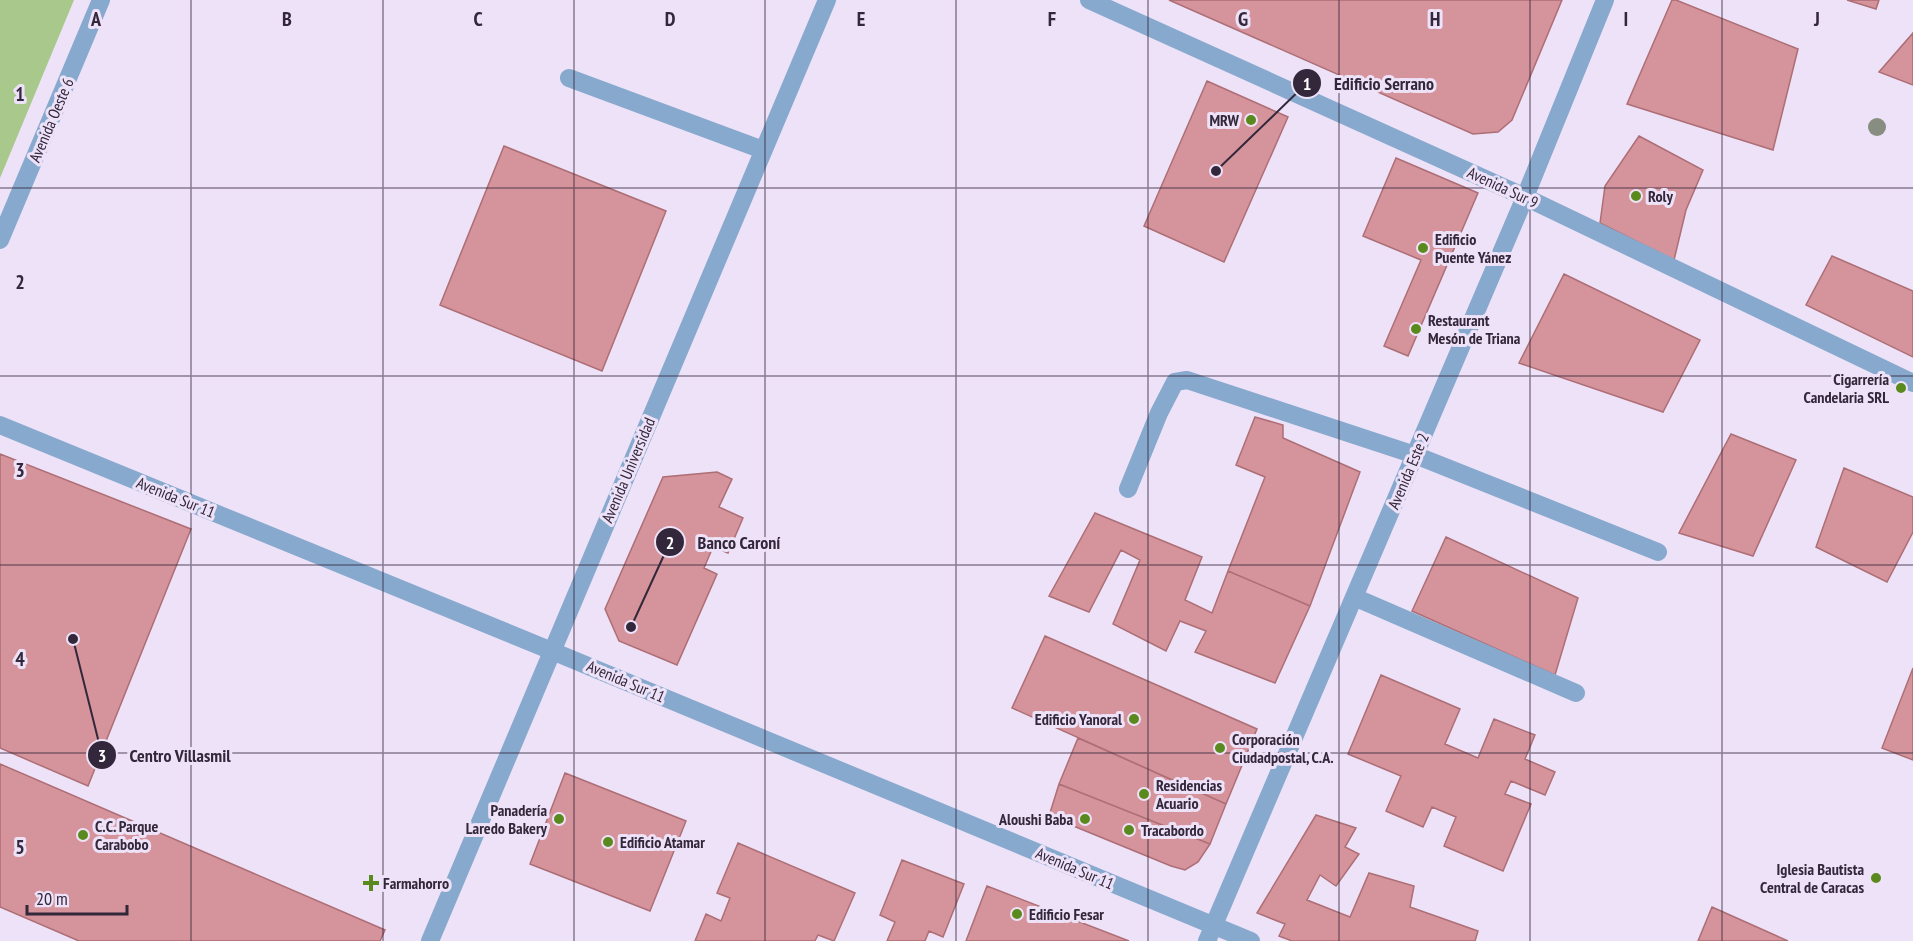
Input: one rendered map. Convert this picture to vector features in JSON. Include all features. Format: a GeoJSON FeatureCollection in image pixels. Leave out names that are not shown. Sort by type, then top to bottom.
{"type":"FeatureCollection","features":[{"type":"Feature","properties":{"kind":"street","name":"Avenida Oeste 6"},"geometry":{"type":"LineString","coordinates":[[0,240],[101,0]]}},
{"type":"Feature","properties":{"kind":"street","name":"Avenida Universidad"},"geometry":{"type":"LineString","coordinates":[[430,941],[827,0]]}},
{"type":"Feature","properties":{"kind":"street","name":"Avenida Sur 9"},"geometry":{"type":"LineString","coordinates":[[1089,0],[1525,196],[1913,383]]}},
{"type":"Feature","properties":{"kind":"street","name":"Avenida Este 2"},"geometry":{"type":"LineString","coordinates":[[1210,933],[1525,196],[1605,0]]}},
{"type":"Feature","properties":{"kind":"street"},"geometry":{"type":"LineString","coordinates":[[569,78],[764,150]]}},
{"type":"Feature","properties":{"kind":"street"},"geometry":{"type":"LineString","coordinates":[[1128,489],[1159,413],[1175,382],[1187,380],[1414,455],[1658,552]]}},
{"type":"Feature","properties":{"kind":"street","name":"Avenida Sur 11"},"geometry":{"type":"LineString","coordinates":[[0,425],[552,651],[1210,933],[1251,941]]}},
{"type":"Feature","properties":{"kind":"street"},"geometry":{"type":"LineString","coordinates":[[1354,597],[1576,693]]}},
{"type":"Feature","properties":{"kind":"green space"},"geometry":{"type":"Polygon","coordinates":[[[0,0],[74,0],[0,178],[0,0]]]}},
{"type":"Feature","properties":{"kind":"building"},"geometry":{"type":"Polygon","coordinates":[[[1169,0],[1562,0],[1512,120],[1498,132],[1473,134],[1169,0]]]}},
{"type":"Feature","properties":{"kind":"building"},"geometry":{"type":"Polygon","coordinates":[[[1672,0],[1798,49],[1773,150],[1627,104],[1672,0]]]}},
{"type":"Feature","properties":{"kind":"building"},"geometry":{"type":"Polygon","coordinates":[[[1847,0],[1879,0],[1876,9],[1847,0]]]}},
{"type":"Feature","properties":{"kind":"building"},"geometry":{"type":"Polygon","coordinates":[[[1913,33],[1913,85],[1879,72],[1913,33]]]}},
{"type":"Feature","properties":{"kind":"building"},"geometry":{"type":"Polygon","coordinates":[[[1207,81],[1288,117],[1224,262],[1144,226],[1207,81]]]}},
{"type":"Feature","properties":{"kind":"building"},"geometry":{"type":"Polygon","coordinates":[[[1639,136],[1703,170],[1686,210],[1674,260],[1600,223],[1605,186],[1639,136]]]}},
{"type":"Feature","properties":{"kind":"building"},"geometry":{"type":"Polygon","coordinates":[[[504,146],[666,211],[602,371],[440,305],[504,146]]]}},
{"type":"Feature","properties":{"kind":"building","name":"Edificio Puente Yánez"},"geometry":{"type":"Polygon","coordinates":[[[1396,158],[1478,193],[1408,356],[1384,346],[1421,260],[1363,236],[1396,158]]]}},
{"type":"Feature","properties":{"kind":"building"},"geometry":{"type":"Polygon","coordinates":[[[1832,256],[1913,291],[1913,357],[1806,305],[1832,256]]]}},
{"type":"Feature","properties":{"kind":"building"},"geometry":{"type":"Polygon","coordinates":[[[1564,274],[1700,340],[1663,412],[1519,363],[1564,274]]]}},
{"type":"Feature","properties":{"kind":"building"},"geometry":{"type":"Polygon","coordinates":[[[1255,417],[1283,425],[1283,438],[1360,472],[1310,606],[1228,571],[1265,477],[1236,465],[1255,417]]]}},
{"type":"Feature","properties":{"kind":"building"},"geometry":{"type":"Polygon","coordinates":[[[1731,434],[1796,460],[1753,556],[1679,533],[1731,434]]]}},
{"type":"Feature","properties":{"kind":"building"},"geometry":{"type":"Polygon","coordinates":[[[0,454],[191,529],[88,786],[0,748],[0,454]]]}},
{"type":"Feature","properties":{"kind":"building"},"geometry":{"type":"Polygon","coordinates":[[[1844,468],[1913,497],[1913,532],[1887,582],[1816,547],[1844,468]]]}},
{"type":"Feature","properties":{"kind":"building"},"geometry":{"type":"Polygon","coordinates":[[[717,472],[732,479],[719,507],[743,518],[728,553],[713,547],[704,568],[717,574],[677,665],[619,641],[605,609],[663,477],[717,472]]]}},
{"type":"Feature","properties":{"kind":"building"},"geometry":{"type":"Polygon","coordinates":[[[1095,513],[1202,557],[1185,600],[1212,613],[1228,571],[1310,606],[1275,683],[1195,652],[1206,631],[1180,621],[1166,651],[1113,624],[1140,560],[1121,550],[1089,612],[1049,596],[1095,513]]]}},
{"type":"Feature","properties":{"kind":"building"},"geometry":{"type":"Polygon","coordinates":[[[1446,537],[1578,598],[1555,675],[1412,611],[1446,537]]]}},
{"type":"Feature","properties":{"kind":"building","name":"Edificio Yanoral"},"geometry":{"type":"Polygon","coordinates":[[[1045,636],[1257,729],[1226,804],[1012,708],[1045,636]]]}},
{"type":"Feature","properties":{"kind":"building"},"geometry":{"type":"Polygon","coordinates":[[[1913,668],[1913,760],[1882,748],[1913,668]]]}},
{"type":"Feature","properties":{"kind":"building"},"geometry":{"type":"Polygon","coordinates":[[[1381,675],[1460,709],[1445,744],[1478,758],[1494,719],[1535,735],[1525,759],[1555,772],[1545,795],[1511,781],[1505,794],[1531,804],[1503,871],[1444,846],[1456,817],[1432,807],[1423,827],[1386,811],[1401,776],[1348,754],[1381,675]]]}},
{"type":"Feature","properties":{"kind":"building","name":"Residencias Acuario"},"geometry":{"type":"Polygon","coordinates":[[[1078,738],[1226,804],[1210,844],[1059,784],[1078,738]]]}},
{"type":"Feature","properties":{"kind":"building","name":"C.C. Parque Carabobo"},"geometry":{"type":"Polygon","coordinates":[[[0,764],[385,930],[380,941],[79,941],[0,907],[0,764]]]}},
{"type":"Feature","properties":{"kind":"building","name":"Edificio Atamar"},"geometry":{"type":"Polygon","coordinates":[[[565,773],[686,821],[650,911],[530,864],[565,773]]]}},
{"type":"Feature","properties":{"kind":"building","name":"Tracabordo"},"geometry":{"type":"Polygon","coordinates":[[[1059,784],[1210,844],[1198,862],[1185,870],[1171,866],[1049,816],[1059,784]]]}},
{"type":"Feature","properties":{"kind":"building"},"geometry":{"type":"Polygon","coordinates":[[[1316,815],[1356,828],[1345,847],[1359,854],[1336,886],[1320,875],[1307,900],[1350,917],[1369,873],[1414,886],[1410,907],[1478,931],[1475,941],[1292,941],[1279,936],[1285,924],[1257,913],[1316,815]]]}},
{"type":"Feature","properties":{"kind":"building"},"geometry":{"type":"Polygon","coordinates":[[[738,843],[855,893],[834,941],[818,935],[815,941],[695,941],[706,914],[721,921],[730,898],[717,893],[738,843]]]}},
{"type":"Feature","properties":{"kind":"building"},"geometry":{"type":"Polygon","coordinates":[[[902,860],[964,884],[943,937],[929,931],[925,941],[887,941],[895,922],[880,915],[902,860]]]}},
{"type":"Feature","properties":{"kind":"building","name":"Edificio Fesar"},"geometry":{"type":"Polygon","coordinates":[[[987,886],[1129,941],[966,941],[987,886]]]}},
{"type":"Feature","properties":{"kind":"building"},"geometry":{"type":"Polygon","coordinates":[[[1712,907],[1788,941],[1698,941],[1712,907]]]}},
{"type":"Feature","properties":{"kind":"place","name":"MRW"},"geometry":{"type":"Point","coordinates":[1251,120]}},
{"type":"Feature","properties":{"kind":"place","name":"Edificio Serrano"},"geometry":{"type":"Point","coordinates":[1216,171]}},
{"type":"Feature","properties":{"kind":"place","name":"Roly"},"geometry":{"type":"Point","coordinates":[1636,196]}},
{"type":"Feature","properties":{"kind":"place","name":"Edificio Puente Yánez"},"geometry":{"type":"Point","coordinates":[1423,248]}},
{"type":"Feature","properties":{"kind":"place","name":"Restaurant Mesón de Triana"},"geometry":{"type":"Point","coordinates":[1416,329]}},
{"type":"Feature","properties":{"kind":"place","name":"Cigarrería Candelaria SRL"},"geometry":{"type":"Point","coordinates":[1901,388]}},
{"type":"Feature","properties":{"kind":"place","name":"Banco Caroní"},"geometry":{"type":"Point","coordinates":[631,627]}},
{"type":"Feature","properties":{"kind":"place","name":"Centro Villasmil"},"geometry":{"type":"Point","coordinates":[73,639]}},
{"type":"Feature","properties":{"kind":"place","name":"Edificio Yanoral"},"geometry":{"type":"Point","coordinates":[1134,719]}},
{"type":"Feature","properties":{"kind":"place","name":"Corporación Ciudadpostal, C.A."},"geometry":{"type":"Point","coordinates":[1220,748]}},
{"type":"Feature","properties":{"kind":"place","name":"Residencias Acuario"},"geometry":{"type":"Point","coordinates":[1144,794]}},
{"type":"Feature","properties":{"kind":"place","name":"Panadería Laredo Bakery"},"geometry":{"type":"Point","coordinates":[559,819]}},
{"type":"Feature","properties":{"kind":"place","name":"Aloushi Baba"},"geometry":{"type":"Point","coordinates":[1085,819]}},
{"type":"Feature","properties":{"kind":"place","name":"Tracabordo"},"geometry":{"type":"Point","coordinates":[1129,830]}},
{"type":"Feature","properties":{"kind":"place","name":"C.C. Parque Carabobo"},"geometry":{"type":"Point","coordinates":[83,835]}},
{"type":"Feature","properties":{"kind":"place","name":"Edificio Atamar"},"geometry":{"type":"Point","coordinates":[608,842]}},
{"type":"Feature","properties":{"kind":"place","name":"Iglesia Bautista Central de Caracas"},"geometry":{"type":"Point","coordinates":[1876,878]}},
{"type":"Feature","properties":{"kind":"place","name":"Farmahorro"},"geometry":{"type":"Point","coordinates":[371,883]}},
{"type":"Feature","properties":{"kind":"place","name":"Edificio Fesar"},"geometry":{"type":"Point","coordinates":[1017,914]}}]}
